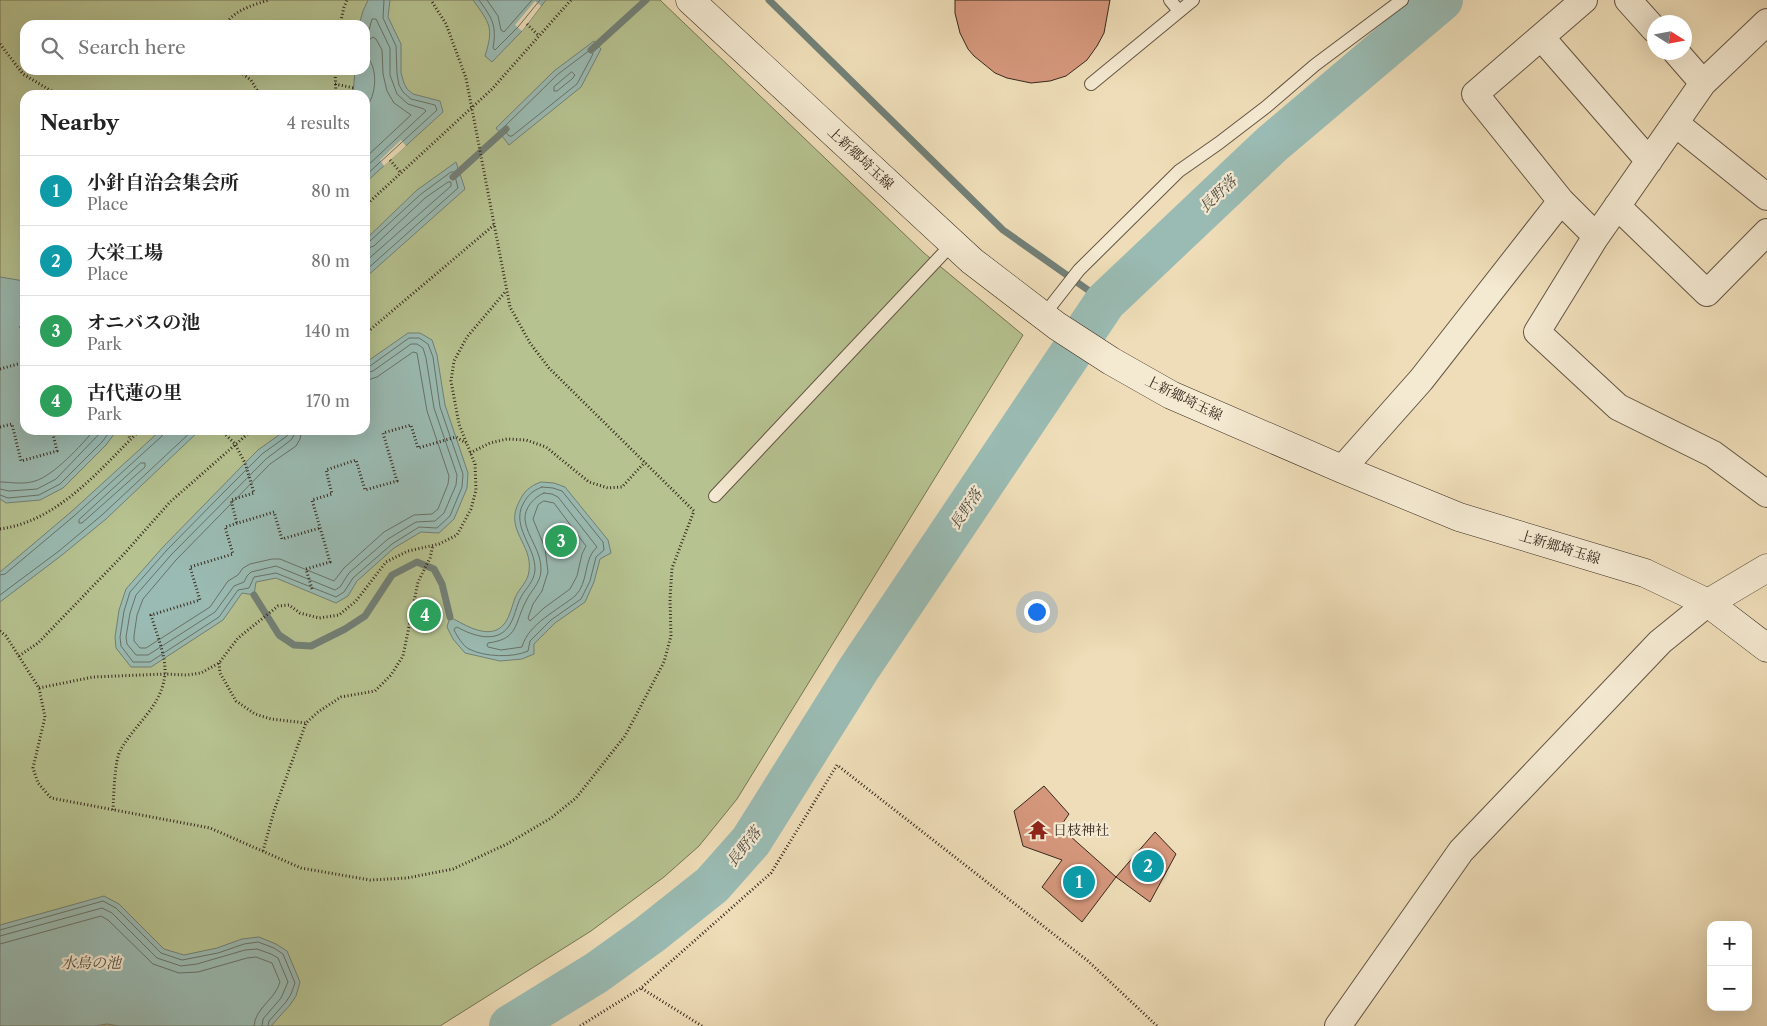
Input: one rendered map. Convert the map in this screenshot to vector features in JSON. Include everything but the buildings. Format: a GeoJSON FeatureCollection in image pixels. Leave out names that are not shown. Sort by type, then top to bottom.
{"type":"FeatureCollection","features":[{"type":"Feature","properties":{"kind":"main road","name":"上新郷埼玉線"},"geometry":{"type":"LineString","coordinates":[[690,0],[972,261],[1050,321],[1111,361],[1171,394],[1342,469],[1459,517],[1645,573],[1708,603],[1767,648]]}},
{"type":"Feature","properties":{"kind":"main road"},"geometry":{"type":"LineString","coordinates":[[1708,603],[1767,568]]}},
{"type":"Feature","properties":{"kind":"street"},"geometry":{"type":"LineString","coordinates":[[1584,0],[1474,94],[1561,201],[1591,231],[1595,238]]}},
{"type":"Feature","properties":{"kind":"street"},"geometry":{"type":"LineString","coordinates":[[1628,0],[1647,21]]}},
{"type":"Feature","properties":{"kind":"street"},"geometry":{"type":"LineString","coordinates":[[1767,22],[1703,83],[1595,238],[1537,332],[1618,406],[1713,454],[1767,494]]}},
{"type":"Feature","properties":{"kind":"street"},"geometry":{"type":"LineString","coordinates":[[1541,37],[1649,161]]}},
{"type":"Feature","properties":{"kind":"street"},"geometry":{"type":"LineString","coordinates":[[1683,60],[1703,83]]}},
{"type":"Feature","properties":{"kind":"street"},"geometry":{"type":"LineString","coordinates":[[1675,123],[1767,197]]}},
{"type":"Feature","properties":{"kind":"street"},"geometry":{"type":"LineString","coordinates":[[1342,469],[1421,380],[1561,201]]}},
{"type":"Feature","properties":{"kind":"street"},"geometry":{"type":"LineString","coordinates":[[1617,206],[1707,293],[1767,232]]}},
{"type":"Feature","properties":{"kind":"street"},"geometry":{"type":"LineString","coordinates":[[1338,1026],[1461,851],[1660,642],[1708,603]]}},
{"type":"Feature","properties":{"kind":"lane"},"geometry":{"type":"LineString","coordinates":[[1170,0],[1179,11]]}},
{"type":"Feature","properties":{"kind":"lane"},"geometry":{"type":"LineString","coordinates":[[1091,84],[1193,0]]}},
{"type":"Feature","properties":{"kind":"lane"},"geometry":{"type":"LineString","coordinates":[[1050,321],[1061,291],[1078,270],[1179,171],[1266,107],[1315,65],[1402,0]]}},
{"type":"Feature","properties":{"kind":"lane"},"geometry":{"type":"LineString","coordinates":[[715,496],[952,243]]}},
{"type":"Feature","properties":{"kind":"path"},"geometry":{"type":"LineString","coordinates":[[228,20],[247,7],[269,0]]}},
{"type":"Feature","properties":{"kind":"path"},"geometry":{"type":"LineString","coordinates":[[341,20],[347,0]]}},
{"type":"Feature","properties":{"kind":"path"},"geometry":{"type":"LineString","coordinates":[[0,631],[6,636],[39,688],[44,717],[33,768],[38,783],[51,798],[210,828],[301,868],[370,880],[407,878],[453,869],[506,844],[551,818],[576,798],[625,736],[664,662],[671,636],[670,599],[672,568],[694,511],[549,368],[530,343],[510,307],[466,78],[446,24],[431,0]]}},
{"type":"Feature","properties":{"kind":"path"},"geometry":{"type":"LineString","coordinates":[[370,202],[492,89],[571,0]]}},
{"type":"Feature","properties":{"kind":"path"},"geometry":{"type":"LineString","coordinates":[[527,24],[540,36]]}},
{"type":"Feature","properties":{"kind":"path"},"geometry":{"type":"LineString","coordinates":[[0,44],[20,70]]}},
{"type":"Feature","properties":{"kind":"path"},"geometry":{"type":"LineString","coordinates":[[25,75],[50,90]]}},
{"type":"Feature","properties":{"kind":"path"},"geometry":{"type":"LineString","coordinates":[[244,75],[251,80],[257,90]]}},
{"type":"Feature","properties":{"kind":"path"},"geometry":{"type":"LineString","coordinates":[[335,75],[336,90]]}},
{"type":"Feature","properties":{"kind":"path"},"geometry":{"type":"LineString","coordinates":[[335,84],[354,88]]}},
{"type":"Feature","properties":{"kind":"path"},"geometry":{"type":"LineString","coordinates":[[390,160],[401,174]]}},
{"type":"Feature","properties":{"kind":"path"},"geometry":{"type":"LineString","coordinates":[[370,330],[494,225]]}},
{"type":"Feature","properties":{"kind":"path"},"geometry":{"type":"LineString","coordinates":[[39,688],[93,677],[165,674],[188,676],[202,673],[219,663],[238,638],[278,606],[289,605],[300,613],[319,618],[339,615],[356,601],[386,562],[408,551],[433,545],[457,535],[471,509],[476,490],[475,464],[459,424],[451,381],[454,361],[467,337],[507,290]]}},
{"type":"Feature","properties":{"kind":"path"},"geometry":{"type":"LineString","coordinates":[[0,369],[20,363]]}},
{"type":"Feature","properties":{"kind":"path"},"geometry":{"type":"LineString","coordinates":[[0,427],[12,424],[21,461],[57,451],[53,435]]}},
{"type":"Feature","properties":{"kind":"path"},"geometry":{"type":"LineString","coordinates":[[312,589],[306,569],[330,562],[312,500],[332,494],[326,470],[356,460],[365,490],[397,481],[383,433],[411,424],[418,448],[456,437],[466,443]]}},
{"type":"Feature","properties":{"kind":"path"},"geometry":{"type":"LineString","coordinates":[[129,435],[130,440]]}},
{"type":"Feature","properties":{"kind":"path"},"geometry":{"type":"LineString","coordinates":[[0,529],[10,528],[46,514],[83,486],[135,435]]}},
{"type":"Feature","properties":{"kind":"path"},"geometry":{"type":"LineString","coordinates":[[226,435],[235,444],[246,463],[254,493],[231,500],[237,524]]}},
{"type":"Feature","properties":{"kind":"path"},"geometry":{"type":"LineString","coordinates":[[19,656],[38,644],[124,554],[170,502],[246,435]]}},
{"type":"Feature","properties":{"kind":"path"},"geometry":{"type":"LineString","coordinates":[[470,453],[490,443],[507,438],[526,440],[546,447],[589,482],[608,488],[622,487],[645,462]]}},
{"type":"Feature","properties":{"kind":"path"},"geometry":{"type":"LineString","coordinates":[[113,810],[114,784],[120,751],[160,696],[165,674],[164,659],[151,615],[200,600],[190,567],[233,554],[225,527],[274,512],[282,539],[320,528]]}},
{"type":"Feature","properties":{"kind":"path"},"geometry":{"type":"LineString","coordinates":[[263,852],[274,811],[306,723],[318,712],[341,697],[374,691],[391,675],[403,656],[418,582],[430,558],[433,545]]}},
{"type":"Feature","properties":{"kind":"path"},"geometry":{"type":"LineString","coordinates":[[219,663],[220,673],[236,701],[255,714],[271,719],[306,723]]}},
{"type":"Feature","properties":{"kind":"path"},"geometry":{"type":"LineString","coordinates":[[580,1026],[641,988],[771,874],[838,765],[1088,961],[1157,1026]]}},
{"type":"Feature","properties":{"kind":"path"},"geometry":{"type":"LineString","coordinates":[[641,988],[702,1026]]}},
{"type":"Feature","properties":{"kind":"green space"},"geometry":{"type":"Polygon","coordinates":[[[0,0],[660,0],[924,253],[1023,335],[737,799],[699,846],[664,877],[591,931],[440,1026],[0,1026],[0,0]]]}},
{"type":"Feature","properties":{"kind":"water"},"geometry":{"type":"Polygon","coordinates":[[[368,0],[390,0],[388,17],[401,44],[401,73],[404,83],[413,94],[440,101],[443,112],[370,178],[370,90],[353,90],[355,75],[370,75],[370,20],[360,20],[368,0]]]}},
{"type":"Feature","properties":{"kind":"water"},"geometry":{"type":"Polygon","coordinates":[[[473,0],[546,0],[522,31],[492,62],[485,56],[490,32],[489,26],[473,0]]]}},
{"type":"Feature","properties":{"kind":"water"},"geometry":{"type":"Polygon","coordinates":[[[594,41],[601,49],[581,87],[509,145],[496,128],[554,71],[594,41]]]}},
{"type":"Feature","properties":{"kind":"water"},"geometry":{"type":"Polygon","coordinates":[[[456,162],[465,189],[370,274],[370,235],[417,190],[456,162]]]}},
{"type":"Feature","properties":{"kind":"water"},"geometry":{"type":"Polygon","coordinates":[[[0,277],[20,280],[20,435],[113,435],[106,445],[63,488],[40,500],[6,503],[0,499],[0,277]]]}},
{"type":"Feature","properties":{"kind":"water"},"geometry":{"type":"Polygon","coordinates":[[[408,333],[420,333],[432,340],[437,355],[445,405],[468,473],[467,488],[454,519],[439,533],[421,532],[394,548],[357,581],[348,596],[336,603],[276,578],[256,582],[254,595],[242,593],[223,620],[151,667],[131,667],[116,648],[115,637],[119,610],[126,589],[163,547],[258,450],[279,435],[370,435],[370,360],[408,333]]]}},
{"type":"Feature","properties":{"kind":"water"},"geometry":{"type":"Polygon","coordinates":[[[156,435],[195,435],[106,519],[0,602],[0,572],[71,512],[156,435]]]}},
{"type":"Feature","properties":{"kind":"water"},"geometry":{"type":"Polygon","coordinates":[[[541,482],[554,483],[565,487],[608,540],[611,553],[600,559],[594,582],[585,602],[555,623],[534,644],[534,654],[522,659],[500,661],[465,653],[453,639],[447,627],[450,617],[485,632],[499,629],[505,623],[529,571],[529,561],[517,529],[515,512],[525,492],[541,482]]]}},
{"type":"Feature","properties":{"kind":"water","name":"水鳥の池"},"geometry":{"type":"Polygon","coordinates":[[[104,896],[119,904],[164,949],[184,955],[217,948],[242,939],[259,937],[276,944],[287,951],[300,982],[296,996],[271,1026],[119,1026],[107,1024],[95,1026],[0,1026],[0,925],[104,896]]]}},
{"type":"Feature","properties":{"kind":"pier"},"geometry":{"type":"Polygon","coordinates":[[[535,1],[541,6],[522,31],[515,25],[535,1]]]}},
{"type":"Feature","properties":{"kind":"pier"},"geometry":{"type":"Polygon","coordinates":[[[401,140],[406,146],[384,166],[380,160],[401,140]]]}},
{"type":"Feature","properties":{"kind":"waterway"},"geometry":{"type":"LineString","coordinates":[[591,50],[646,0]]}},
{"type":"Feature","properties":{"kind":"waterway"},"geometry":{"type":"LineString","coordinates":[[769,0],[1003,230],[1105,302]]}},
{"type":"Feature","properties":{"kind":"waterway","name":"長野落"},"geometry":{"type":"LineString","coordinates":[[510,1026],[596,973],[649,935],[712,885],[751,841],[858,670],[1105,302],[1272,144],[1442,0]]}},
{"type":"Feature","properties":{"kind":"waterway"},"geometry":{"type":"LineString","coordinates":[[453,177],[506,129]]}},
{"type":"Feature","properties":{"kind":"waterway"},"geometry":{"type":"LineString","coordinates":[[254,595],[279,635],[294,645],[311,646],[345,629],[365,616],[392,575],[417,562],[434,569],[442,584],[450,617]]}},
{"type":"Feature","properties":{"kind":"place","name":"オニバスの池"},"geometry":{"type":"Point","coordinates":[561,541]}},
{"type":"Feature","properties":{"kind":"place","name":"古代蓮の里"},"geometry":{"type":"Point","coordinates":[425,615]}},
{"type":"Feature","properties":{"kind":"place","name":"日枝神社"},"geometry":{"type":"Point","coordinates":[1038,830]}},
{"type":"Feature","properties":{"kind":"place","name":"大栄工場"},"geometry":{"type":"Point","coordinates":[1148,866]}},
{"type":"Feature","properties":{"kind":"place","name":"小針自治会集会所"},"geometry":{"type":"Point","coordinates":[1079,882]}}]}
